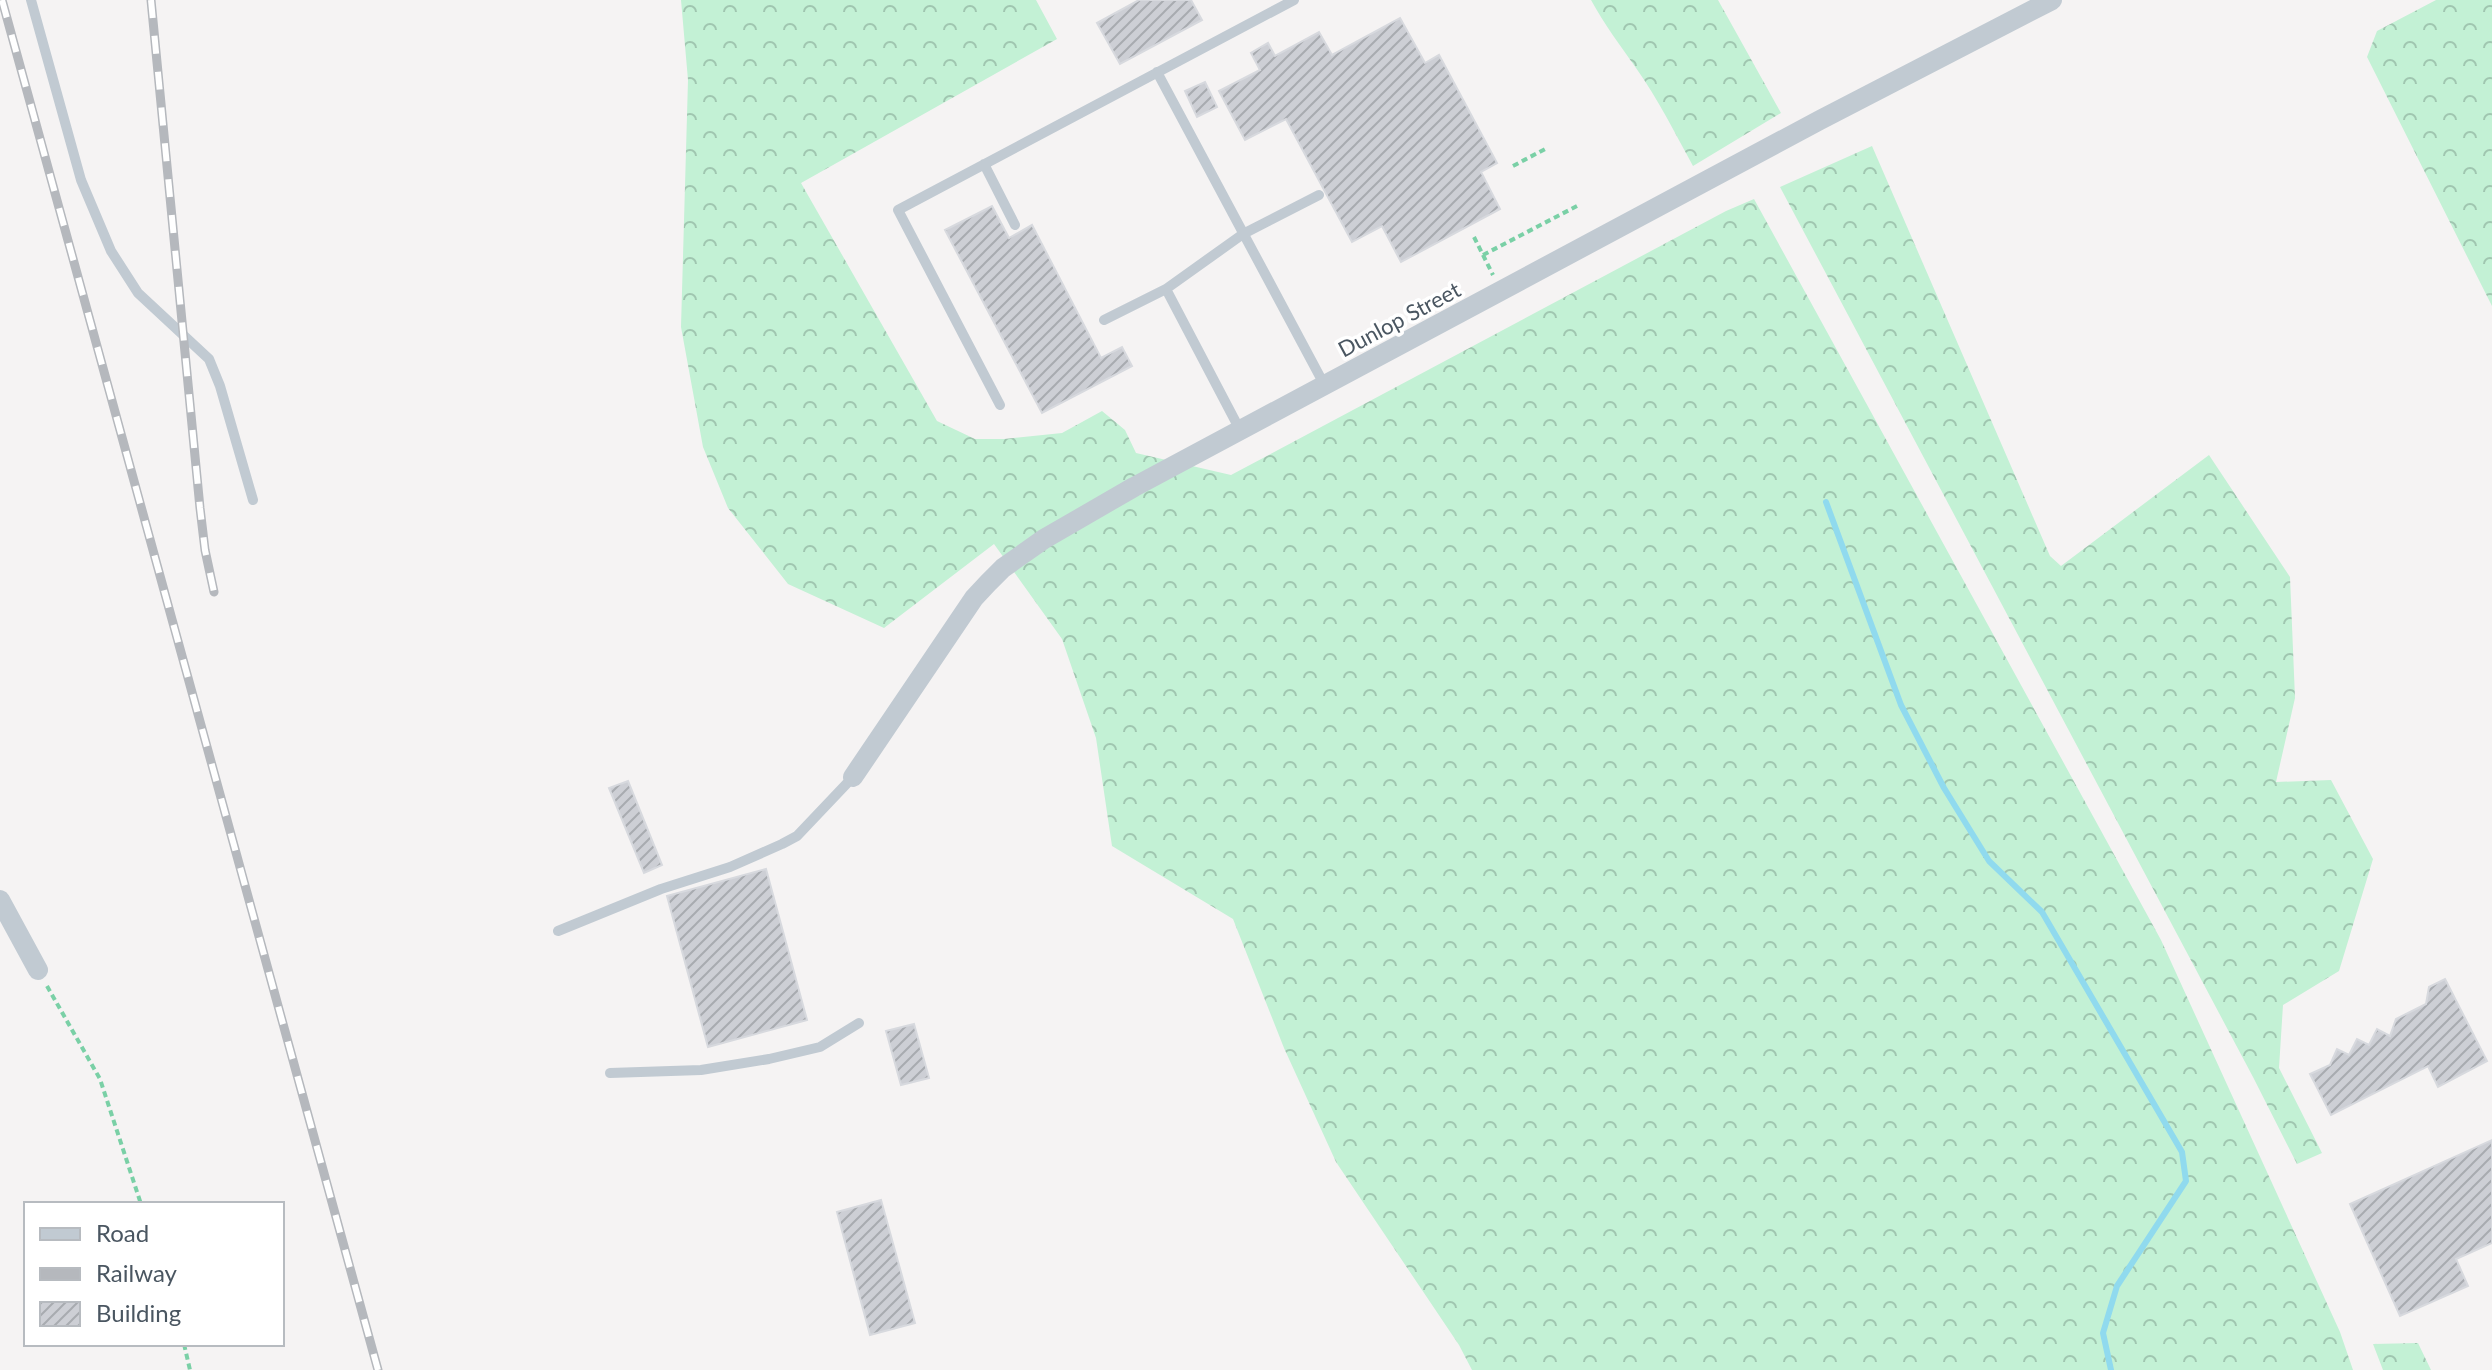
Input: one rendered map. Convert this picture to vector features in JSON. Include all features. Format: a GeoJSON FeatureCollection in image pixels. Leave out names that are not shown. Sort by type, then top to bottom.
{"type":"FeatureCollection","features":[{"type":"Feature","properties":{"kind":"street","name":"Dunlop Street"},"geometry":{"type":"LineString","coordinates":[[853,777],[974,598],[1003,568],[1068,524],[1820,120],[2052,0]]}},
{"type":"Feature","properties":{"kind":"street"},"geometry":{"type":"LineString","coordinates":[[0,900],[38,970]]}},
{"type":"Feature","properties":{"kind":"lane"},"geometry":{"type":"LineString","coordinates":[[31,0],[81,180],[111,251],[138,293],[209,359],[220,386],[253,500]]}},
{"type":"Feature","properties":{"kind":"lane"},"geometry":{"type":"LineString","coordinates":[[1000,405],[898,210],[1294,0]]}},
{"type":"Feature","properties":{"kind":"lane"},"geometry":{"type":"LineString","coordinates":[[1157,72],[1325,386]]}},
{"type":"Feature","properties":{"kind":"lane"},"geometry":{"type":"LineString","coordinates":[[984,164],[1015,225]]}},
{"type":"Feature","properties":{"kind":"lane"},"geometry":{"type":"LineString","coordinates":[[1104,320],[1166,289],[1243,234],[1319,195]]}},
{"type":"Feature","properties":{"kind":"lane"},"geometry":{"type":"LineString","coordinates":[[1166,289],[1240,430]]}},
{"type":"Feature","properties":{"kind":"lane"},"geometry":{"type":"LineString","coordinates":[[558,931],[661,889],[730,867],[782,844],[797,836],[853,777]]}},
{"type":"Feature","properties":{"kind":"lane"},"geometry":{"type":"LineString","coordinates":[[610,1073],[701,1070],[769,1059],[820,1047],[859,1023]]}},
{"type":"Feature","properties":{"kind":"path"},"geometry":{"type":"LineString","coordinates":[[1513,166],[1547,148]]}},
{"type":"Feature","properties":{"kind":"path"},"geometry":{"type":"LineString","coordinates":[[1483,255],[1577,206]]}},
{"type":"Feature","properties":{"kind":"path"},"geometry":{"type":"LineString","coordinates":[[1474,237],[1502,291]]}},
{"type":"Feature","properties":{"kind":"path"},"geometry":{"type":"LineString","coordinates":[[38,970],[100,1079],[140,1202]]}},
{"type":"Feature","properties":{"kind":"path"},"geometry":{"type":"LineString","coordinates":[[184,1346],[190,1370]]}},
{"type":"Feature","properties":{"kind":"green space"},"geometry":{"type":"Polygon","coordinates":[[[681,0],[1036,0],[1057,39],[801,183],[937,421],[975,439],[1062,433],[1102,411],[1125,430],[1136,453],[1231,475],[1726,211],[1754,199],[2161,940],[2340,1332],[2353,1370],[1472,1370],[1459,1345],[1336,1162],[1284,1048],[1233,919],[1112,846],[1096,738],[1062,639],[994,544],[884,628],[788,584],[728,508],[703,447],[681,327],[688,80],[681,0]]]}},
{"type":"Feature","properties":{"kind":"green space"},"geometry":{"type":"Polygon","coordinates":[[[1591,0],[1718,0],[1781,113],[1693,166],[1652,92],[1591,0]]]}},
{"type":"Feature","properties":{"kind":"green space"},"geometry":{"type":"Polygon","coordinates":[[[2436,0],[2492,0],[2492,306],[2367,57],[2377,31],[2436,0]]]}},
{"type":"Feature","properties":{"kind":"green space"},"geometry":{"type":"Polygon","coordinates":[[[1872,146],[2050,556],[2061,566],[2209,455],[2290,577],[2295,698],[2276,782],[2331,780],[2373,859],[2339,971],[2283,1005],[2279,1068],[2322,1153],[2297,1164],[1780,187],[1872,146]]]}},
{"type":"Feature","properties":{"kind":"green space"},"geometry":{"type":"Polygon","coordinates":[[[2418,1343],[2431,1370],[2383,1370],[2373,1344],[2418,1343]]]}},
{"type":"Feature","properties":{"kind":"building"},"geometry":{"type":"Polygon","coordinates":[[[1139,0],[1191,0],[1202,20],[1120,64],[1097,23],[1139,0]]]}},
{"type":"Feature","properties":{"kind":"building"},"geometry":{"type":"Polygon","coordinates":[[[1400,18],[1425,63],[1439,55],[1497,163],[1481,172],[1500,209],[1401,262],[1382,226],[1352,242],[1286,119],[1245,140],[1219,91],[1260,70],[1251,53],[1268,43],[1275,56],[1319,32],[1332,55],[1400,18]]]}},
{"type":"Feature","properties":{"kind":"building"},"geometry":{"type":"Polygon","coordinates":[[[1205,82],[1217,107],[1197,117],[1185,91],[1205,82]]]}},
{"type":"Feature","properties":{"kind":"building"},"geometry":{"type":"Polygon","coordinates":[[[992,206],[1009,238],[1032,225],[1101,358],[1122,347],[1132,366],[1042,413],[945,230],[992,206]]]}},
{"type":"Feature","properties":{"kind":"building"},"geometry":{"type":"Polygon","coordinates":[[[628,781],[662,865],[644,873],[609,788],[628,781]]]}},
{"type":"Feature","properties":{"kind":"building"},"geometry":{"type":"Polygon","coordinates":[[[766,869],[807,1020],[708,1047],[667,896],[766,869]]]}},
{"type":"Feature","properties":{"kind":"building"},"geometry":{"type":"Polygon","coordinates":[[[2445,979],[2487,1061],[2438,1087],[2428,1066],[2331,1115],[2310,1074],[2330,1065],[2337,1049],[2349,1055],[2357,1039],[2369,1045],[2377,1029],[2390,1036],[2396,1019],[2426,1004],[2429,987],[2445,979]]]}},
{"type":"Feature","properties":{"kind":"building"},"geometry":{"type":"Polygon","coordinates":[[[914,1024],[929,1078],[901,1085],[886,1031],[914,1024]]]}},
{"type":"Feature","properties":{"kind":"building"},"geometry":{"type":"Polygon","coordinates":[[[2492,1140],[2492,1243],[2456,1259],[2468,1286],[2400,1316],[2350,1204],[2492,1140]]]}},
{"type":"Feature","properties":{"kind":"building"},"geometry":{"type":"Polygon","coordinates":[[[881,1200],[915,1323],[870,1335],[837,1212],[881,1200]]]}},
{"type":"Feature","properties":{"kind":"waterway"},"geometry":{"type":"LineString","coordinates":[[1826,502],[1901,705],[1944,788],[1989,861],[2042,912],[2182,1152],[2186,1181],[2117,1286],[2103,1333],[2111,1370]]}},
{"type":"Feature","properties":{"kind":"railway"},"geometry":{"type":"LineString","coordinates":[[2,0],[378,1370]]}},
{"type":"Feature","properties":{"kind":"railway"},"geometry":{"type":"LineString","coordinates":[[151,0],[200,508],[214,592]]}}]}
